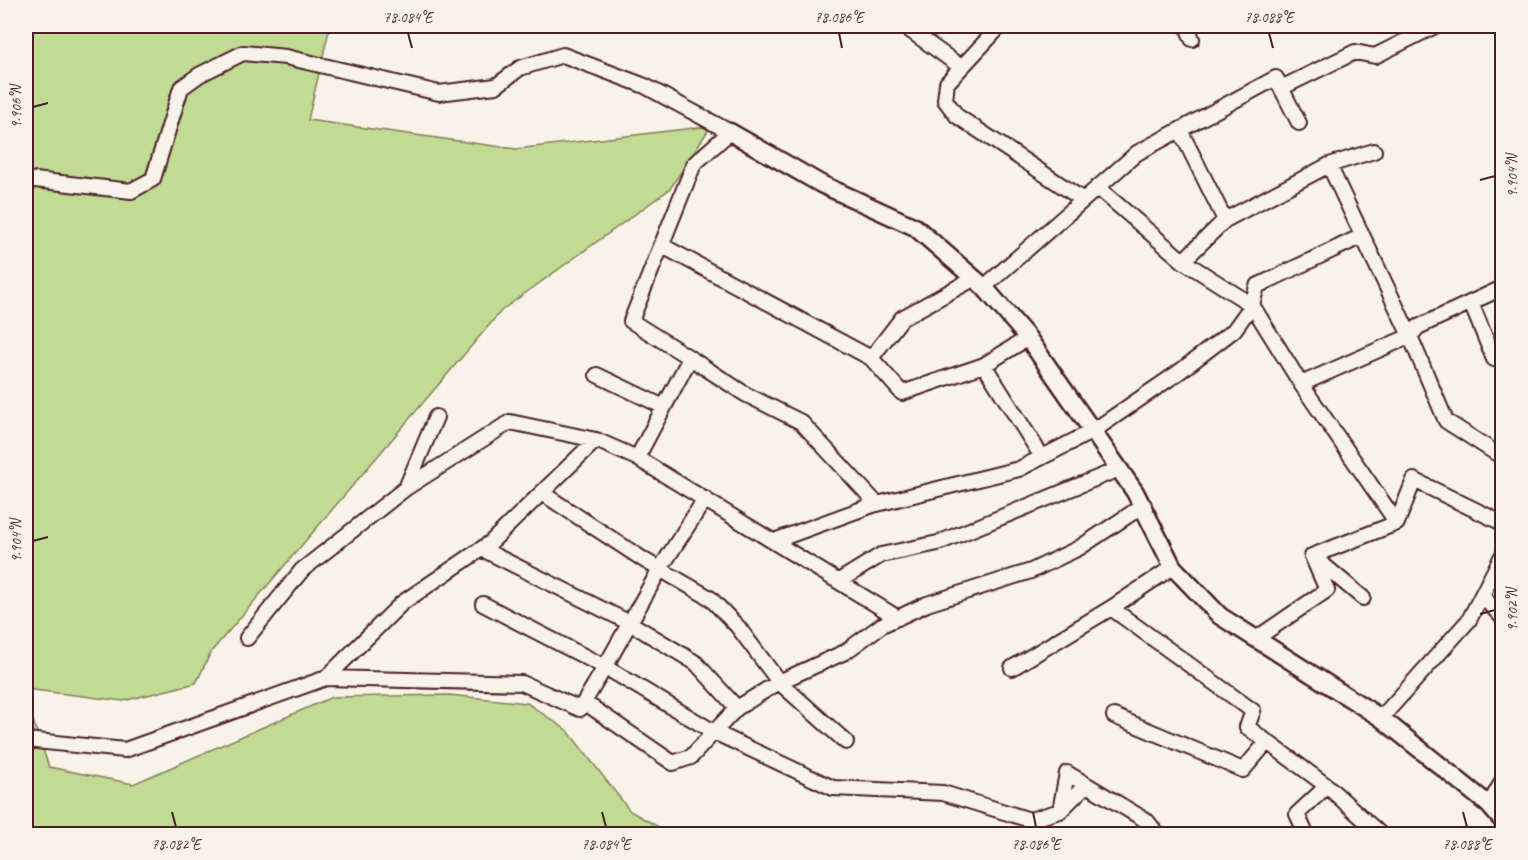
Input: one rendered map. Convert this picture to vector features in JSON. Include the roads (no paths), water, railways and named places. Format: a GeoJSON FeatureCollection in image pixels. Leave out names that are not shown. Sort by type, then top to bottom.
{"type":"FeatureCollection","features":[{"type":"Feature","properties":{"kind":"street"},"geometry":{"type":"LineString","coordinates":[[1000,26],[947,83],[945,100],[957,116],[1082,199]]}},
{"type":"Feature","properties":{"kind":"street"},"geometry":{"type":"LineString","coordinates":[[1281,88],[1354,52],[1375,56],[1435,26]]}},
{"type":"Feature","properties":{"kind":"street"},"geometry":{"type":"LineString","coordinates":[[909,27],[961,67]]}},
{"type":"Feature","properties":{"kind":"street"},"geometry":{"type":"LineString","coordinates":[[26,179],[131,191],[153,179],[181,88],[199,75],[243,53],[286,57],[439,93],[496,86],[520,68],[563,55],[645,86],[821,184],[915,227],[978,283],[1028,338],[1144,505],[1173,567],[1220,616],[1381,718],[1489,805],[1503,820]]}},
{"type":"Feature","properties":{"kind":"street"},"geometry":{"type":"LineString","coordinates":[[871,358],[902,318],[978,283],[1137,153],[1276,78],[1299,123]]}},
{"type":"Feature","properties":{"kind":"street"},"geometry":{"type":"LineString","coordinates":[[1180,130],[1225,220]]}},
{"type":"Feature","properties":{"kind":"street"},"geometry":{"type":"LineString","coordinates":[[730,132],[694,164],[631,321],[745,394],[801,422],[877,504]]}},
{"type":"Feature","properties":{"kind":"street"},"geometry":{"type":"LineString","coordinates":[[1183,261],[1225,220],[1329,165],[1374,151]]}},
{"type":"Feature","properties":{"kind":"street"},"geometry":{"type":"LineString","coordinates":[[1329,165],[1410,336],[1446,421],[1503,457]]}},
{"type":"Feature","properties":{"kind":"street"},"geometry":{"type":"LineString","coordinates":[[1097,187],[1183,261],[1252,305],[1301,384],[1397,523]]}},
{"type":"Feature","properties":{"kind":"street"},"geometry":{"type":"LineString","coordinates":[[774,541],[877,504],[1010,471],[1093,431],[1179,372],[1234,330],[1252,305],[1257,285],[1362,236]]}},
{"type":"Feature","properties":{"kind":"street"},"geometry":{"type":"LineString","coordinates":[[661,246],[871,358],[902,393],[984,365],[1028,338]]}},
{"type":"Feature","properties":{"kind":"street"},"geometry":{"type":"LineString","coordinates":[[1301,384],[1410,336],[1418,327],[1503,288]]}},
{"type":"Feature","properties":{"kind":"street"},"geometry":{"type":"LineString","coordinates":[[1471,303],[1494,359],[1503,355]]}},
{"type":"Feature","properties":{"kind":"street"},"geometry":{"type":"LineString","coordinates":[[637,458],[690,357]]}},
{"type":"Feature","properties":{"kind":"street"},"geometry":{"type":"LineString","coordinates":[[984,365],[1042,457]]}},
{"type":"Feature","properties":{"kind":"street"},"geometry":{"type":"LineString","coordinates":[[597,375],[664,407]]}},
{"type":"Feature","properties":{"kind":"street"},"geometry":{"type":"LineString","coordinates":[[406,489],[436,417]]}},
{"type":"Feature","properties":{"kind":"street"},"geometry":{"type":"LineString","coordinates":[[247,638],[302,570],[406,489],[510,422],[596,440],[637,458],[898,618]]}},
{"type":"Feature","properties":{"kind":"street"},"geometry":{"type":"LineString","coordinates":[[326,678],[402,603],[482,549],[596,440]]}},
{"type":"Feature","properties":{"kind":"street"},"geometry":{"type":"LineString","coordinates":[[839,581],[880,555],[938,543],[1119,469]]}},
{"type":"Feature","properties":{"kind":"street"},"geometry":{"type":"LineString","coordinates":[[1312,556],[1397,523],[1413,480],[1503,523]]}},
{"type":"Feature","properties":{"kind":"street"},"geometry":{"type":"LineString","coordinates":[[542,493],[660,570],[710,598],[738,627],[779,682],[846,742]]}},
{"type":"Feature","properties":{"kind":"street"},"geometry":{"type":"LineString","coordinates":[[26,740],[125,750],[326,678],[522,683],[580,709],[660,570],[705,499]]}},
{"type":"Feature","properties":{"kind":"street"},"geometry":{"type":"LineString","coordinates":[[584,702],[673,763],[691,758],[737,708],[779,682],[845,652],[882,625],[927,604],[1031,571],[1078,548],[1144,505]]}},
{"type":"Feature","properties":{"kind":"street"},"geometry":{"type":"LineString","coordinates":[[482,549],[630,623],[696,663],[737,708]]}},
{"type":"Feature","properties":{"kind":"street"},"geometry":{"type":"LineString","coordinates":[[1312,556],[1363,598]]}},
{"type":"Feature","properties":{"kind":"street"},"geometry":{"type":"LineString","coordinates":[[1257,638],[1327,590],[1312,556]]}},
{"type":"Feature","properties":{"kind":"street"},"geometry":{"type":"LineString","coordinates":[[1381,718],[1469,620],[1503,556]]}},
{"type":"Feature","properties":{"kind":"street"},"geometry":{"type":"LineString","coordinates":[[1012,668],[1173,567]]}},
{"type":"Feature","properties":{"kind":"street"},"geometry":{"type":"LineString","coordinates":[[1482,596],[1503,617]]}},
{"type":"Feature","properties":{"kind":"street"},"geometry":{"type":"LineString","coordinates":[[483,604],[605,668],[714,732],[833,788],[943,793],[1030,820],[1060,811],[1086,785]]}},
{"type":"Feature","properties":{"kind":"street"},"geometry":{"type":"LineString","coordinates":[[1111,608],[1253,711],[1247,727],[1327,786],[1380,834]]}},
{"type":"Feature","properties":{"kind":"street"},"geometry":{"type":"LineString","coordinates":[[1114,716],[1243,770],[1267,742]]}},
{"type":"Feature","properties":{"kind":"street"},"geometry":{"type":"LineString","coordinates":[[1060,811],[1067,773],[1147,821],[1157,834]]}},
{"type":"Feature","properties":{"kind":"street"},"geometry":{"type":"LineString","coordinates":[[1489,805],[1503,782]]}},
{"type":"Feature","properties":{"kind":"street"},"geometry":{"type":"LineString","coordinates":[[1306,834],[1298,814],[1327,786]]}}]}
